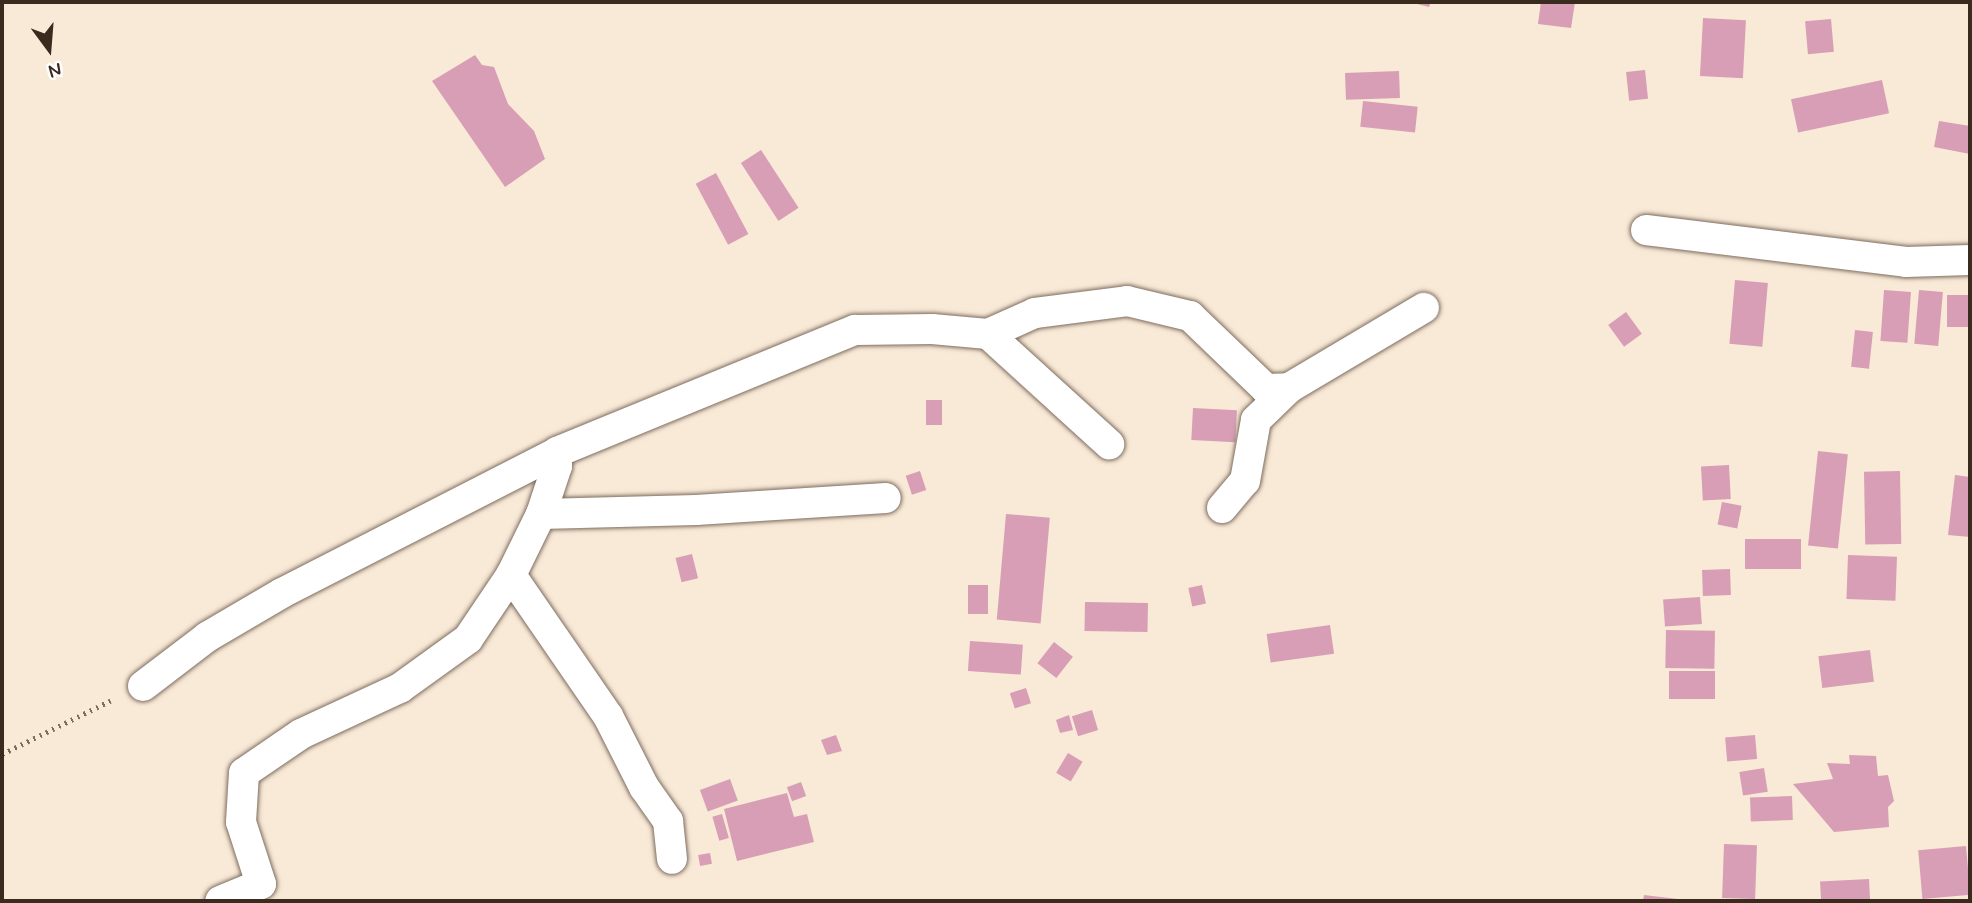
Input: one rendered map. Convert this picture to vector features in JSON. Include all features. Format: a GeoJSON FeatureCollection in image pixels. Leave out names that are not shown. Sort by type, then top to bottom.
{"type":"FeatureCollection","features":[{"type":"Feature","properties":{"kind":"street"},"geometry":{"type":"LineString","coordinates":[[1646,230],[1906,262],[1970,260]]}},
{"type":"Feature","properties":{"kind":"street"},"geometry":{"type":"LineString","coordinates":[[142,686],[207,637],[282,593],[557,452],[855,330],[932,329],[988,334],[1035,313],[1127,302],[1190,316],[1266,389],[1289,388]]}},
{"type":"Feature","properties":{"kind":"street"},"geometry":{"type":"LineString","coordinates":[[1222,508],[1245,481],[1255,420],[1289,388],[1424,308]]}},
{"type":"Feature","properties":{"kind":"street"},"geometry":{"type":"LineString","coordinates":[[988,334],[1109,444]]}},
{"type":"Feature","properties":{"kind":"street"},"geometry":{"type":"LineString","coordinates":[[220,901],[261,884],[241,822],[244,773],[301,734],[400,688],[468,639],[511,576],[541,514],[557,466],[557,452]]}},
{"type":"Feature","properties":{"kind":"street"},"geometry":{"type":"LineString","coordinates":[[541,514],[696,510],[886,498]]}},
{"type":"Feature","properties":{"kind":"street"},"geometry":{"type":"LineString","coordinates":[[511,576],[608,716],[644,787],[668,821],[672,859]]}},
{"type":"Feature","properties":{"kind":"path"},"geometry":{"type":"LineString","coordinates":[[2,754],[142,686]]}},
{"type":"Feature","properties":{"kind":"building"},"geometry":{"type":"Polygon","coordinates":[[[1409,2],[1431,2],[1429,7],[1409,2]]]}},
{"type":"Feature","properties":{"kind":"building"},"geometry":{"type":"Polygon","coordinates":[[[1541,2],[1575,2],[1571,28],[1538,24],[1541,2]]]}},
{"type":"Feature","properties":{"kind":"building"},"geometry":{"type":"Polygon","coordinates":[[[1703,18],[1746,20],[1743,78],[1700,76],[1703,18]]]}},
{"type":"Feature","properties":{"kind":"building"},"geometry":{"type":"Polygon","coordinates":[[[1831,19],[1834,52],[1808,54],[1805,21],[1831,19]]]}},
{"type":"Feature","properties":{"kind":"building"},"geometry":{"type":"Polygon","coordinates":[[[475,55],[482,65],[494,67],[508,104],[534,131],[545,159],[505,187],[432,81],[475,55]]]}},
{"type":"Feature","properties":{"kind":"building"},"geometry":{"type":"Polygon","coordinates":[[[1645,70],[1648,99],[1629,101],[1626,72],[1645,70]]]}},
{"type":"Feature","properties":{"kind":"building"},"geometry":{"type":"Polygon","coordinates":[[[1399,71],[1400,98],[1346,100],[1345,73],[1399,71]]]}},
{"type":"Feature","properties":{"kind":"building"},"geometry":{"type":"Polygon","coordinates":[[[1882,80],[1889,113],[1798,133],[1791,99],[1882,80]]]}},
{"type":"Feature","properties":{"kind":"building"},"geometry":{"type":"Polygon","coordinates":[[[1363,101],[1418,107],[1415,133],[1360,127],[1363,101]]]}},
{"type":"Feature","properties":{"kind":"building"},"geometry":{"type":"Polygon","coordinates":[[[1939,121],[1970,126],[1970,154],[1934,147],[1939,121]]]}},
{"type":"Feature","properties":{"kind":"building"},"geometry":{"type":"Polygon","coordinates":[[[761,150],[799,208],[778,221],[741,163],[761,150]]]}},
{"type":"Feature","properties":{"kind":"building"},"geometry":{"type":"Polygon","coordinates":[[[716,173],[748,234],[728,245],[696,184],[716,173]]]}},
{"type":"Feature","properties":{"kind":"building"},"geometry":{"type":"Polygon","coordinates":[[[1735,280],[1768,283],[1762,347],[1729,344],[1735,280]]]}},
{"type":"Feature","properties":{"kind":"building"},"geometry":{"type":"Polygon","coordinates":[[[1884,290],[1911,292],[1907,343],[1880,341],[1884,290]]]}},
{"type":"Feature","properties":{"kind":"building"},"geometry":{"type":"Polygon","coordinates":[[[1919,290],[1943,292],[1938,346],[1914,344],[1919,290]]]}},
{"type":"Feature","properties":{"kind":"building"},"geometry":{"type":"Polygon","coordinates":[[[1947,295],[1970,295],[1970,327],[1947,327],[1947,295]]]}},
{"type":"Feature","properties":{"kind":"building"},"geometry":{"type":"Polygon","coordinates":[[[1626,312],[1642,334],[1624,347],[1608,325],[1626,312]]]}},
{"type":"Feature","properties":{"kind":"building"},"geometry":{"type":"Polygon","coordinates":[[[1855,330],[1873,332],[1869,369],[1851,367],[1855,330]]]}},
{"type":"Feature","properties":{"kind":"building"},"geometry":{"type":"Polygon","coordinates":[[[926,400],[942,400],[942,425],[926,425],[926,400]]]}},
{"type":"Feature","properties":{"kind":"building"},"geometry":{"type":"Polygon","coordinates":[[[1193,408],[1237,410],[1235,442],[1191,440],[1193,408]]]}},
{"type":"Feature","properties":{"kind":"building"},"geometry":{"type":"Polygon","coordinates":[[[1818,451],[1848,454],[1838,549],[1808,545],[1818,451]]]}},
{"type":"Feature","properties":{"kind":"building"},"geometry":{"type":"Polygon","coordinates":[[[1729,465],[1731,499],[1703,500],[1701,466],[1729,465]]]}},
{"type":"Feature","properties":{"kind":"building"},"geometry":{"type":"Polygon","coordinates":[[[920,471],[926,490],[912,495],[906,476],[920,471]]]}},
{"type":"Feature","properties":{"kind":"building"},"geometry":{"type":"Polygon","coordinates":[[[1900,471],[1901,544],[1865,545],[1864,472],[1900,471]]]}},
{"type":"Feature","properties":{"kind":"building"},"geometry":{"type":"Polygon","coordinates":[[[1955,475],[1970,477],[1970,537],[1948,535],[1955,475]]]}},
{"type":"Feature","properties":{"kind":"building"},"geometry":{"type":"Polygon","coordinates":[[[1722,502],[1742,506],[1737,528],[1718,525],[1722,502]]]}},
{"type":"Feature","properties":{"kind":"building"},"geometry":{"type":"Polygon","coordinates":[[[1006,514],[1050,518],[1041,623],[997,620],[1006,514]]]}},
{"type":"Feature","properties":{"kind":"building"},"geometry":{"type":"Polygon","coordinates":[[[1745,539],[1801,539],[1801,569],[1745,569],[1745,539]]]}},
{"type":"Feature","properties":{"kind":"building"},"geometry":{"type":"Polygon","coordinates":[[[692,554],[698,578],[682,582],[676,558],[692,554]]]}},
{"type":"Feature","properties":{"kind":"building"},"geometry":{"type":"Polygon","coordinates":[[[1848,555],[1897,557],[1895,601],[1846,599],[1848,555]]]}},
{"type":"Feature","properties":{"kind":"building"},"geometry":{"type":"Polygon","coordinates":[[[1730,569],[1731,595],[1703,596],[1702,570],[1730,569]]]}},
{"type":"Feature","properties":{"kind":"building"},"geometry":{"type":"Polygon","coordinates":[[[968,585],[988,585],[988,614],[968,614],[968,585]]]}},
{"type":"Feature","properties":{"kind":"building"},"geometry":{"type":"Polygon","coordinates":[[[1202,585],[1206,604],[1192,606],[1188,588],[1202,585]]]}},
{"type":"Feature","properties":{"kind":"building"},"geometry":{"type":"Polygon","coordinates":[[[1700,597],[1702,624],[1665,627],[1663,600],[1700,597]]]}},
{"type":"Feature","properties":{"kind":"building"},"geometry":{"type":"Polygon","coordinates":[[[1085,602],[1148,603],[1147,632],[1084,631],[1085,602]]]}},
{"type":"Feature","properties":{"kind":"building"},"geometry":{"type":"Polygon","coordinates":[[[1330,625],[1334,654],[1271,663],[1267,634],[1330,625]]]}},
{"type":"Feature","properties":{"kind":"building"},"geometry":{"type":"Polygon","coordinates":[[[1666,630],[1715,631],[1714,669],[1665,668],[1666,630]]]}},
{"type":"Feature","properties":{"kind":"building"},"geometry":{"type":"Polygon","coordinates":[[[970,641],[1023,645],[1021,675],[968,671],[970,641]]]}},
{"type":"Feature","properties":{"kind":"building"},"geometry":{"type":"Polygon","coordinates":[[[1054,642],[1073,657],[1056,678],[1037,663],[1054,642]]]}},
{"type":"Feature","properties":{"kind":"building"},"geometry":{"type":"Polygon","coordinates":[[[1870,650],[1874,682],[1822,688],[1818,656],[1870,650]]]}},
{"type":"Feature","properties":{"kind":"building"},"geometry":{"type":"Polygon","coordinates":[[[1669,671],[1715,671],[1715,699],[1669,699],[1669,671]]]}},
{"type":"Feature","properties":{"kind":"building"},"geometry":{"type":"Polygon","coordinates":[[[1026,688],[1031,703],[1015,708],[1010,693],[1026,688]]]}},
{"type":"Feature","properties":{"kind":"building"},"geometry":{"type":"Polygon","coordinates":[[[1092,710],[1098,730],[1078,736],[1072,716],[1092,710]]]}},
{"type":"Feature","properties":{"kind":"building"},"geometry":{"type":"Polygon","coordinates":[[[1069,715],[1073,730],[1060,733],[1056,720],[1069,715]]]}},
{"type":"Feature","properties":{"kind":"building"},"geometry":{"type":"Polygon","coordinates":[[[836,735],[842,751],[827,755],[821,740],[836,735]]]}},
{"type":"Feature","properties":{"kind":"building"},"geometry":{"type":"Polygon","coordinates":[[[1755,735],[1757,759],[1727,762],[1725,738],[1755,735]]]}},
{"type":"Feature","properties":{"kind":"building"},"geometry":{"type":"Polygon","coordinates":[[[1068,753],[1083,762],[1071,781],[1056,773],[1068,753]]]}},
{"type":"Feature","properties":{"kind":"building"},"geometry":{"type":"Polygon","coordinates":[[[1849,755],[1876,756],[1878,776],[1888,775],[1894,801],[1888,807],[1889,827],[1834,832],[1793,784],[1833,779],[1827,763],[1850,764],[1849,755]]]}},
{"type":"Feature","properties":{"kind":"building"},"geometry":{"type":"Polygon","coordinates":[[[1764,768],[1768,792],[1743,796],[1739,772],[1764,768]]]}},
{"type":"Feature","properties":{"kind":"building"},"geometry":{"type":"Polygon","coordinates":[[[730,779],[738,801],[708,812],[700,790],[730,779]]]}},
{"type":"Feature","properties":{"kind":"building"},"geometry":{"type":"Polygon","coordinates":[[[801,782],[806,796],[792,801],[787,787],[801,782]]]}},
{"type":"Feature","properties":{"kind":"building"},"geometry":{"type":"Polygon","coordinates":[[[787,793],[794,817],[807,814],[814,842],[737,861],[724,809],[787,793]]]}},
{"type":"Feature","properties":{"kind":"building"},"geometry":{"type":"Polygon","coordinates":[[[1792,796],[1793,820],[1751,821],[1750,797],[1792,796]]]}},
{"type":"Feature","properties":{"kind":"building"},"geometry":{"type":"Polygon","coordinates":[[[722,814],[729,838],[719,841],[712,817],[722,814]]]}},
{"type":"Feature","properties":{"kind":"building"},"geometry":{"type":"Polygon","coordinates":[[[1724,844],[1757,845],[1755,899],[1722,898],[1724,844]]]}},
{"type":"Feature","properties":{"kind":"building"},"geometry":{"type":"Polygon","coordinates":[[[1966,846],[1970,895],[1922,899],[1918,850],[1966,846]]]}},
{"type":"Feature","properties":{"kind":"building"},"geometry":{"type":"Polygon","coordinates":[[[710,853],[712,864],[700,866],[698,855],[710,853]]]}},
{"type":"Feature","properties":{"kind":"building"},"geometry":{"type":"Polygon","coordinates":[[[1869,879],[1870,901],[1821,901],[1820,882],[1869,879]]]}},
{"type":"Feature","properties":{"kind":"building"},"geometry":{"type":"Polygon","coordinates":[[[1644,895],[1678,899],[1678,901],[1643,901],[1644,895]]]}}]}
